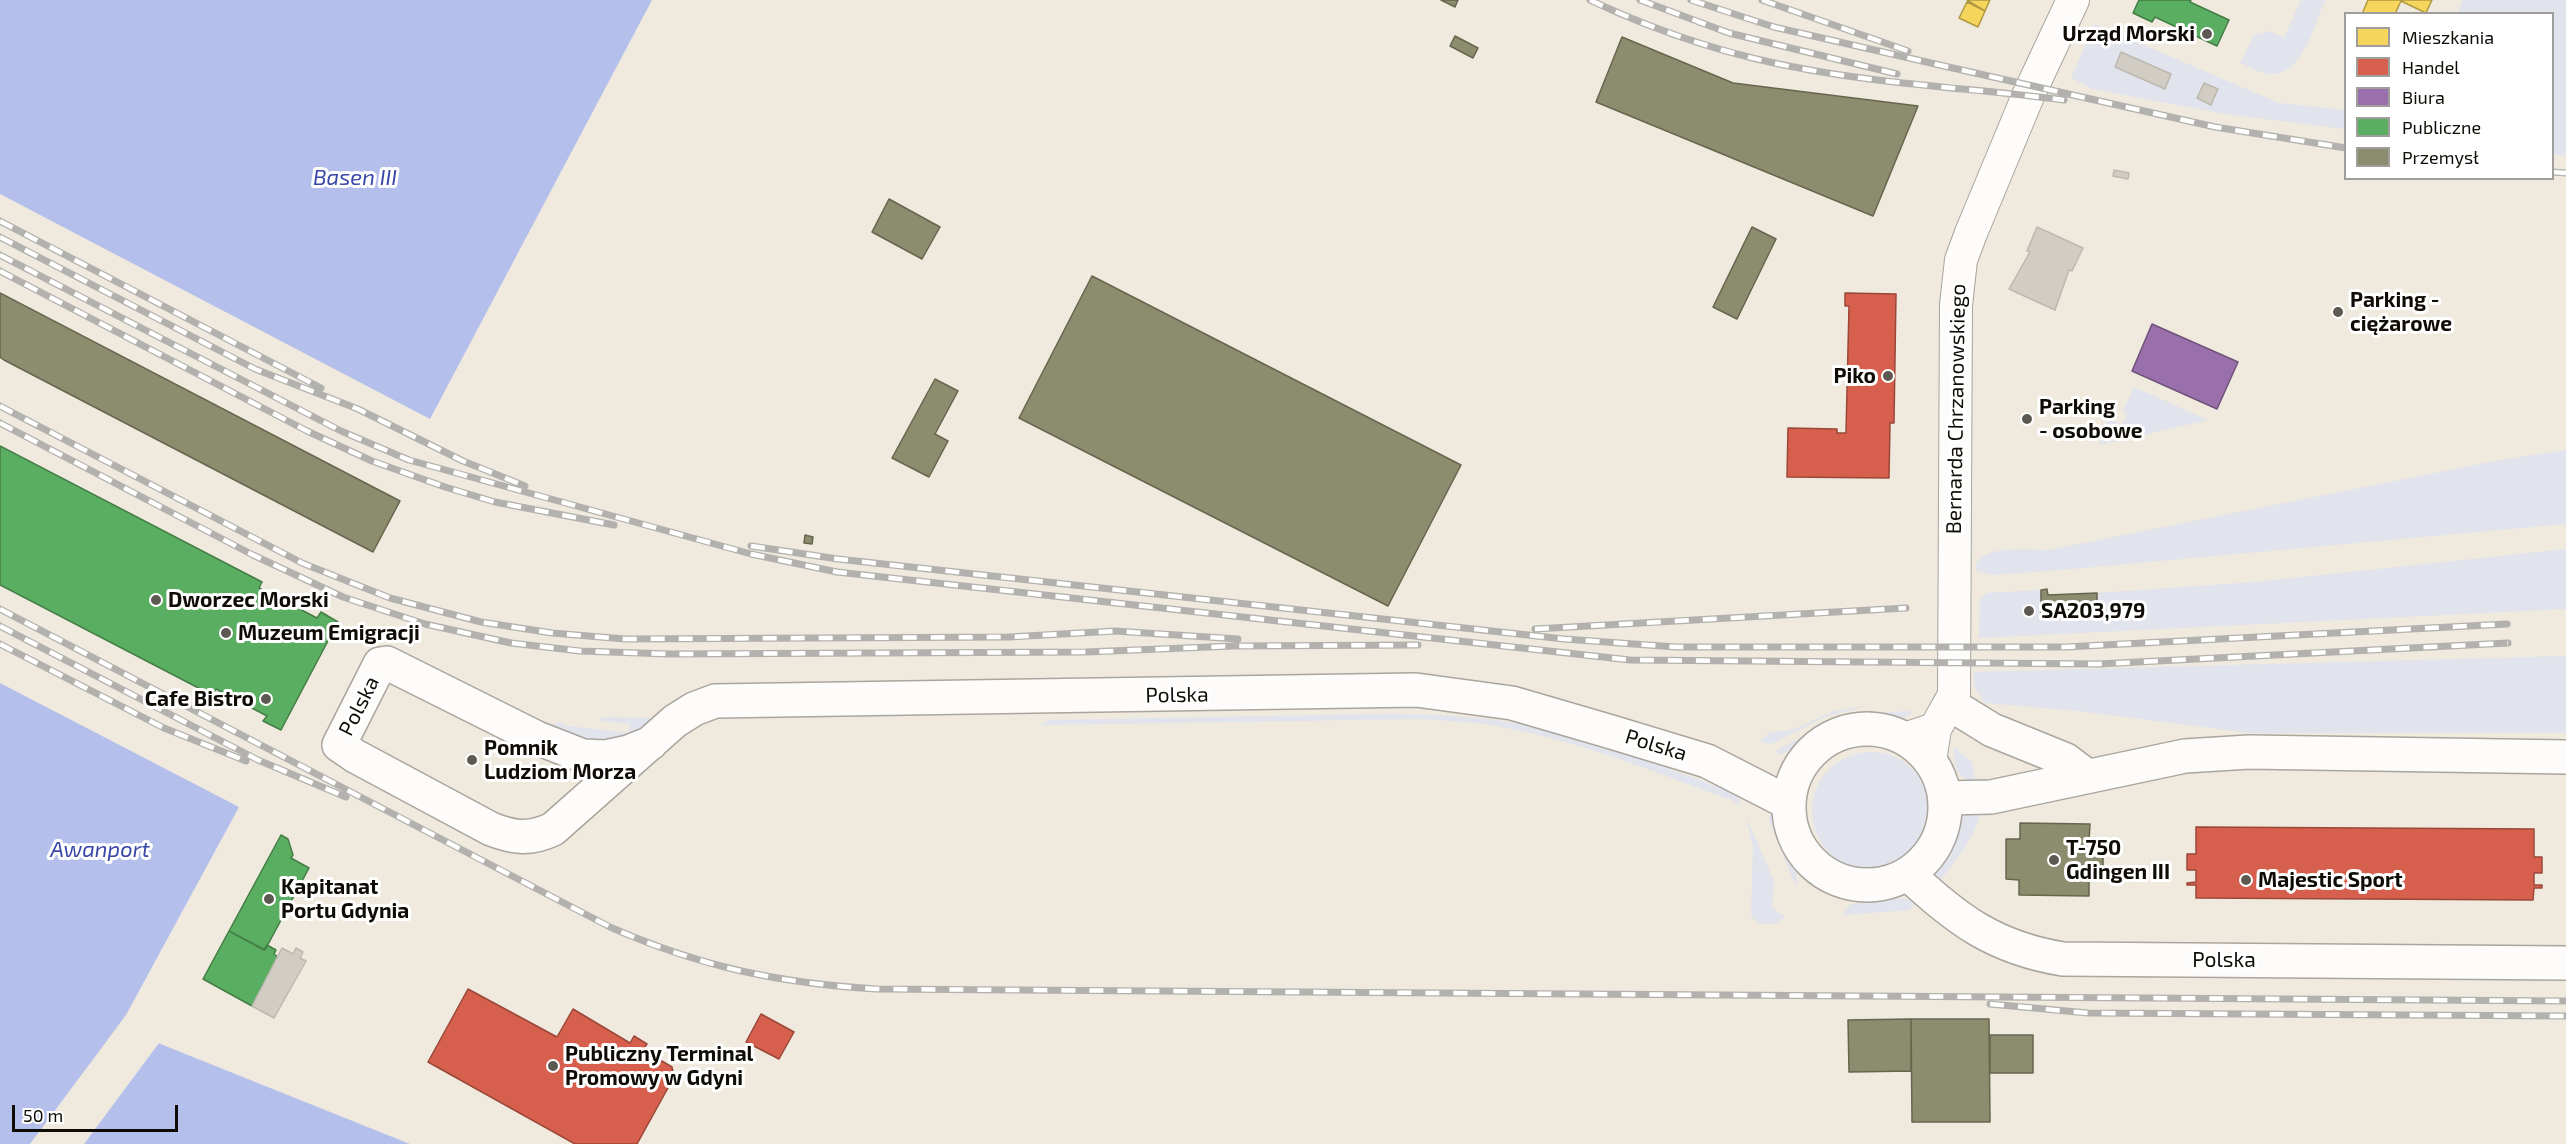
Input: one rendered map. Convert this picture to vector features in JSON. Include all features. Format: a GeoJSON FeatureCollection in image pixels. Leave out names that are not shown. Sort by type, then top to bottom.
{"type":"FeatureCollection","features":[{"type":"Feature","properties":{"kind":"highway","name":"Polska"},"geometry":{"type":"LineString","coordinates":[[651,743],[628,752],[605,757],[583,756],[537,738],[387,663],[380,664],[339,745],[355,756],[490,829],[509,836],[524,838],[539,836],[554,829],[651,743],[694,709],[715,701],[1416,690],[1512,703],[1707,761],[1789,803]]}},
{"type":"Feature","properties":{"kind":"highway"},"geometry":{"type":"LineString","coordinates":[[1930,724],[1930,760],[1938,773],[1945,798],[1943,825],[1936,844],[1924,861],[1908,874],[1888,882],[1866,885],[1832,877],[1820,869],[1803,850],[1792,828],[1789,803],[1799,769],[1814,750],[1834,736],[1858,730],[1930,724],[1992,730],[2066,760],[2087,776]]}},
{"type":"Feature","properties":{"kind":"highway"},"geometry":{"type":"LineString","coordinates":[[1945,798],[1991,796],[2185,756],[2249,752],[2566,757]]}},
{"type":"Feature","properties":{"kind":"highway","name":"Polska"},"geometry":{"type":"LineString","coordinates":[[1707,761],[1799,769]]}},
{"type":"Feature","properties":{"kind":"highway","name":"Polska"},"geometry":{"type":"LineString","coordinates":[[1908,874],[1942,906],[1982,934],[2032,954],[2063,959],[2566,963]]}},
{"type":"Feature","properties":{"kind":"street","name":"Bernarda Chrzanowskiego"},"geometry":{"type":"LineString","coordinates":[[1930,724],[1954,684],[1956,305],[1961,260],[2028,96],[2073,0]]}},
{"type":"Feature","properties":{"kind":"shaded area"},"geometry":{"type":"Polygon","coordinates":[[[2301,0],[2325,0],[2306,46],[2292,66],[2283,72],[2268,74],[2240,63],[2254,35],[2270,31],[2284,38],[2301,0]]]}},
{"type":"Feature","properties":{"kind":"shaded area"},"geometry":{"type":"Polygon","coordinates":[[[2463,0],[2566,0],[2566,156],[2554,154],[2554,12],[2457,12],[2463,0]]]}},
{"type":"Feature","properties":{"kind":"shaded area"},"geometry":{"type":"Polygon","coordinates":[[[2095,24],[2279,103],[2344,110],[2344,129],[2225,114],[2092,89],[2071,78],[2095,24]]]}},
{"type":"Feature","properties":{"kind":"shaded area"},"geometry":{"type":"Polygon","coordinates":[[[2134,387],[2208,420],[2099,445],[2108,419],[2122,425],[2127,414],[2123,411],[2134,387]]]}},
{"type":"Feature","properties":{"kind":"shaded area"},"geometry":{"type":"Polygon","coordinates":[[[2566,450],[2566,524],[2061,570],[1992,575],[1976,570],[1980,558],[1997,551],[2049,550],[2495,461],[2566,450]]]}},
{"type":"Feature","properties":{"kind":"shaded area"},"geometry":{"type":"Polygon","coordinates":[[[2566,549],[2566,609],[1979,638],[1980,599],[1987,593],[2041,590],[2041,615],[2048,610],[2097,609],[2097,593],[2255,582],[2566,549]]]}},
{"type":"Feature","properties":{"kind":"shaded area"},"geometry":{"type":"Polygon","coordinates":[[[2566,656],[2566,733],[2250,733],[2078,711],[1985,703],[1975,688],[1973,672],[2566,656]]]}},
{"type":"Feature","properties":{"kind":"shaded area"},"geometry":{"type":"Polygon","coordinates":[[[1869,705],[1825,717],[1771,744],[1760,741],[1770,732],[1792,730],[1834,711],[1869,705]]]}},
{"type":"Feature","properties":{"kind":"shaded area"},"geometry":{"type":"Polygon","coordinates":[[[1910,711],[1912,714],[1901,719],[1865,720],[1834,728],[1824,732],[1803,747],[1780,755],[1776,751],[1810,733],[1841,721],[1872,714],[1910,711]]]}},
{"type":"Feature","properties":{"kind":"shaded area"},"geometry":{"type":"Polygon","coordinates":[[[1440,715],[1532,726],[1592,742],[1738,794],[1739,807],[1734,801],[1597,752],[1540,735],[1478,723],[1421,719],[1040,725],[1049,720],[1440,715]]]}},
{"type":"Feature","properties":{"kind":"shaded area"},"geometry":{"type":"Polygon","coordinates":[[[601,717],[654,718],[656,721],[636,736],[593,746],[549,727],[558,722],[568,726],[629,733],[630,724],[601,721],[601,717]]]}},
{"type":"Feature","properties":{"kind":"shaded area"},"geometry":{"type":"Polygon","coordinates":[[[1954,747],[1972,762],[1976,785],[1965,779],[1957,770],[1954,747]]]}},
{"type":"Feature","properties":{"kind":"shaded area"},"geometry":{"type":"Polygon","coordinates":[[[1871,752],[1894,757],[1913,769],[1925,788],[1930,811],[1925,834],[1913,853],[1894,865],[1871,870],[1848,865],[1829,853],[1817,834],[1812,811],[1817,788],[1829,769],[1848,757],[1871,752]]]}},
{"type":"Feature","properties":{"kind":"shaded area"},"geometry":{"type":"Polygon","coordinates":[[[1980,810],[1971,837],[1938,882],[1936,872],[1954,845],[1961,815],[1980,810]]]}},
{"type":"Feature","properties":{"kind":"shaded area"},"geometry":{"type":"Polygon","coordinates":[[[1773,814],[1778,820],[1790,849],[1796,870],[1796,887],[1769,820],[1769,816],[1773,814]]]}},
{"type":"Feature","properties":{"kind":"shaded area"},"geometry":{"type":"Polygon","coordinates":[[[1746,817],[1774,881],[1772,907],[1785,917],[1776,924],[1759,924],[1751,916],[1753,847],[1746,817]]]}},
{"type":"Feature","properties":{"kind":"shaded area"},"geometry":{"type":"Polygon","coordinates":[[[1898,898],[1912,900],[1916,904],[1908,910],[1845,915],[1843,913],[1851,904],[1898,898]]]}},
{"type":"Feature","properties":{"kind":"water","name":"Basen III"},"geometry":{"type":"Polygon","coordinates":[[[0,0],[652,0],[430,419],[0,194],[0,0]]]}},
{"type":"Feature","properties":{"kind":"water","name":"Awanport"},"geometry":{"type":"Polygon","coordinates":[[[0,683],[239,807],[126,1015],[30,1144],[0,1144],[0,683]]]}},
{"type":"Feature","properties":{"kind":"water"},"geometry":{"type":"Polygon","coordinates":[[[159,1043],[163,1045],[410,1144],[84,1144],[159,1043]]]}},
{"type":"Feature","properties":{"kind":"building: Mieszkania"},"geometry":{"type":"Polygon","coordinates":[[[1967,0],[1990,0],[1985,11],[1967,0]]]}},
{"type":"Feature","properties":{"kind":"building: Mieszkania"},"geometry":{"type":"Polygon","coordinates":[[[2368,0],[2432,0],[2426,12],[2401,1],[2396,12],[2363,12],[2368,0]]]}},
{"type":"Feature","properties":{"kind":"building: Mieszkania"},"geometry":{"type":"Polygon","coordinates":[[[1967,2],[1985,11],[1978,27],[1959,18],[1967,2]]]}},
{"type":"Feature","properties":{"kind":"building: Handel"},"geometry":{"type":"Polygon","coordinates":[[[1845,293],[1896,294],[1894,423],[1890,423],[1889,478],[1787,477],[1788,428],[1837,429],[1837,433],[1846,433],[1849,306],[1845,306],[1845,293]]]}},
{"type":"Feature","properties":{"kind":"building: Handel"},"geometry":{"type":"Polygon","coordinates":[[[2196,827],[2534,829],[2534,857],[2542,857],[2542,873],[2534,873],[2534,885],[2542,885],[2542,888],[2534,888],[2533,900],[2196,898],[2196,885],[2187,885],[2187,883],[2196,882],[2196,870],[2187,870],[2187,854],[2196,854],[2196,827]]]}},
{"type":"Feature","properties":{"kind":"building: Handel","name":"Publiczny Terminal Promowy w Gdyni"},"geometry":{"type":"Polygon","coordinates":[[[468,989],[557,1037],[573,1009],[630,1043],[634,1036],[647,1044],[643,1050],[672,1067],[674,1077],[637,1144],[575,1144],[428,1062],[468,989]]]}},
{"type":"Feature","properties":{"kind":"building: Handel"},"geometry":{"type":"Polygon","coordinates":[[[761,1014],[794,1032],[779,1059],[746,1042],[761,1014]]]}},
{"type":"Feature","properties":{"kind":"building: Biura"},"geometry":{"type":"Polygon","coordinates":[[[2152,324],[2238,362],[2217,409],[2132,371],[2152,324]]]}},
{"type":"Feature","properties":{"kind":"building: Publiczne","name":"Urząd Morski"},"geometry":{"type":"Polygon","coordinates":[[[2139,0],[2191,0],[2190,2],[2229,20],[2217,46],[2155,17],[2152,22],[2133,13],[2139,0]]]}},
{"type":"Feature","properties":{"kind":"building: Publiczne","name":"Dworzec Morski"},"geometry":{"type":"Polygon","coordinates":[[[0,446],[262,582],[259,588],[317,618],[321,612],[338,622],[281,730],[263,721],[267,716],[216,689],[212,695],[0,585],[0,446]]]}},
{"type":"Feature","properties":{"kind":"building: Publiczne","name":"Kapitanat Portu Gdynia"},"geometry":{"type":"Polygon","coordinates":[[[281,835],[288,839],[293,855],[291,858],[309,868],[265,950],[229,931],[281,835]]]}},
{"type":"Feature","properties":{"kind":"building: Publiczne"},"geometry":{"type":"Polygon","coordinates":[[[229,931],[264,950],[267,945],[276,950],[274,954],[278,957],[252,1006],[203,979],[229,931]]]}},
{"type":"Feature","properties":{"kind":"building: Przemysł"},"geometry":{"type":"Polygon","coordinates":[[[1441,0],[1458,0],[1455,7],[1441,0]]]}},
{"type":"Feature","properties":{"kind":"building: Przemysł"},"geometry":{"type":"Polygon","coordinates":[[[1455,36],[1478,48],[1473,58],[1450,46],[1455,36]]]}},
{"type":"Feature","properties":{"kind":"building: Przemysł"},"geometry":{"type":"Polygon","coordinates":[[[1622,37],[1733,83],[1918,106],[1873,216],[1596,102],[1622,37]]]}},
{"type":"Feature","properties":{"kind":"building: Przemysł"},"geometry":{"type":"Polygon","coordinates":[[[889,199],[940,227],[922,259],[872,232],[889,199]]]}},
{"type":"Feature","properties":{"kind":"building: Przemysł"},"geometry":{"type":"Polygon","coordinates":[[[1752,227],[1776,239],[1737,319],[1713,307],[1752,227]]]}},
{"type":"Feature","properties":{"kind":"building: Przemysł"},"geometry":{"type":"Polygon","coordinates":[[[1092,276],[1461,465],[1388,606],[1019,418],[1092,276]]]}},
{"type":"Feature","properties":{"kind":"building: Przemysł"},"geometry":{"type":"Polygon","coordinates":[[[0,293],[400,501],[373,552],[4,360],[0,357],[0,293]]]}},
{"type":"Feature","properties":{"kind":"building: Przemysł"},"geometry":{"type":"Polygon","coordinates":[[[935,379],[958,391],[935,434],[948,441],[929,477],[892,458],[935,379]]]}},
{"type":"Feature","properties":{"kind":"building: Przemysł"},"geometry":{"type":"Polygon","coordinates":[[[805,535],[813,537],[812,544],[804,543],[805,535]]]}},
{"type":"Feature","properties":{"kind":"building: Przemysł"},"geometry":{"type":"Polygon","coordinates":[[[2047,589],[2048,595],[2097,593],[2097,609],[2048,610],[2048,616],[2041,616],[2041,590],[2047,589]]]}},
{"type":"Feature","properties":{"kind":"building: Przemysł","name":"T-750 Gdingen III"},"geometry":{"type":"Polygon","coordinates":[[[2020,823],[2090,824],[2089,840],[2103,840],[2103,880],[2089,880],[2089,896],[2019,895],[2019,880],[2006,879],[2006,839],[2020,839],[2020,823]]]}},
{"type":"Feature","properties":{"kind":"building: Przemysł"},"geometry":{"type":"Polygon","coordinates":[[[1911,1019],[1989,1019],[1990,1122],[1912,1122],[1911,1019]]]}},
{"type":"Feature","properties":{"kind":"building: Przemysł"},"geometry":{"type":"Polygon","coordinates":[[[1911,1019],[1911,1071],[1849,1072],[1848,1020],[1911,1019]]]}},
{"type":"Feature","properties":{"kind":"building: Przemysł"},"geometry":{"type":"Polygon","coordinates":[[[1990,1035],[2033,1035],[2033,1073],[1990,1073],[1990,1035]]]}},
{"type":"Feature","properties":{"kind":"building: Inne"},"geometry":{"type":"Polygon","coordinates":[[[2121,52],[2171,74],[2165,89],[2115,67],[2121,52]]]}},
{"type":"Feature","properties":{"kind":"building: Inne"},"geometry":{"type":"Polygon","coordinates":[[[2204,83],[2218,89],[2211,105],[2197,98],[2204,83]]]}},
{"type":"Feature","properties":{"kind":"building: Inne"},"geometry":{"type":"Polygon","coordinates":[[[2114,170],[2129,173],[2128,179],[2113,176],[2114,170]]]}},
{"type":"Feature","properties":{"kind":"building: Inne"},"geometry":{"type":"Polygon","coordinates":[[[2037,227],[2083,248],[2072,271],[2069,270],[2055,310],[2009,289],[2030,252],[2027,251],[2037,227]]]}},
{"type":"Feature","properties":{"kind":"building: Inne"},"geometry":{"type":"Polygon","coordinates":[[[282,948],[293,954],[296,948],[303,952],[300,958],[306,961],[274,1018],[252,1006],[282,948]]]}},
{"type":"Feature","properties":{"kind":"railway"},"geometry":{"type":"LineString","coordinates":[[1590,0],[1670,33],[1725,51],[1782,65],[1873,79],[2064,100]]}},
{"type":"Feature","properties":{"kind":"railway"},"geometry":{"type":"LineString","coordinates":[[1640,0],[1729,33],[1897,74]]}},
{"type":"Feature","properties":{"kind":"railway"},"geometry":{"type":"LineString","coordinates":[[1691,0],[1774,27],[1944,66],[2215,127],[2344,148]]}},
{"type":"Feature","properties":{"kind":"railway"},"geometry":{"type":"LineString","coordinates":[[1762,0],[1908,51]]}},
{"type":"Feature","properties":{"kind":"railway"},"geometry":{"type":"LineString","coordinates":[[2554,172],[2566,173]]}},
{"type":"Feature","properties":{"kind":"railway"},"geometry":{"type":"LineString","coordinates":[[0,221],[321,388]]}},
{"type":"Feature","properties":{"kind":"railway"},"geometry":{"type":"LineString","coordinates":[[0,237],[255,369],[358,409],[463,461],[525,486]]}},
{"type":"Feature","properties":{"kind":"railway"},"geometry":{"type":"LineString","coordinates":[[0,255],[341,431],[409,460],[751,554],[837,572],[1630,660],[2099,664],[2508,643]]}},
{"type":"Feature","properties":{"kind":"railway"},"geometry":{"type":"LineString","coordinates":[[0,271],[307,431],[372,461],[495,502],[614,525]]}},
{"type":"Feature","properties":{"kind":"railway"},"geometry":{"type":"LineString","coordinates":[[0,406],[302,563],[390,598],[481,622],[552,633],[625,639],[1009,637],[1115,631],[1238,639]]}},
{"type":"Feature","properties":{"kind":"railway"},"geometry":{"type":"LineString","coordinates":[[0,423],[253,555],[343,597],[425,624],[511,643],[580,651],[670,654],[1086,652],[1233,646],[1418,645]]}},
{"type":"Feature","properties":{"kind":"railway"},"geometry":{"type":"LineString","coordinates":[[751,546],[838,559],[1564,639],[1676,647],[2066,647],[2507,624]]}},
{"type":"Feature","properties":{"kind":"railway"},"geometry":{"type":"LineString","coordinates":[[1535,629],[1906,608]]}},
{"type":"Feature","properties":{"kind":"railway"},"geometry":{"type":"LineString","coordinates":[[0,609],[610,927],[708,963],[773,977],[876,989],[2566,1001]]}},
{"type":"Feature","properties":{"kind":"railway"},"geometry":{"type":"LineString","coordinates":[[0,626],[258,760],[346,797]]}},
{"type":"Feature","properties":{"kind":"railway"},"geometry":{"type":"LineString","coordinates":[[0,644],[164,728],[246,761]]}},
{"type":"Feature","properties":{"kind":"railway"},"geometry":{"type":"LineString","coordinates":[[1990,1004],[2088,1013],[2566,1016]]}},
{"type":"Feature","properties":{"kind":"place","name":"Urząd Morski"},"geometry":{"type":"Point","coordinates":[2207,34]}},
{"type":"Feature","properties":{"kind":"place","name":"Parking - ciężarowe"},"geometry":{"type":"Point","coordinates":[2338,312]}},
{"type":"Feature","properties":{"kind":"place","name":"Piko"},"geometry":{"type":"Point","coordinates":[1888,376]}},
{"type":"Feature","properties":{"kind":"place","name":"Parking - osobowe"},"geometry":{"type":"Point","coordinates":[2027,419]}},
{"type":"Feature","properties":{"kind":"place","name":"Dworzec Morski"},"geometry":{"type":"Point","coordinates":[156,600]}},
{"type":"Feature","properties":{"kind":"place","name":"SA203,979"},"geometry":{"type":"Point","coordinates":[2029,611]}},
{"type":"Feature","properties":{"kind":"place","name":"Muzeum Emigracji"},"geometry":{"type":"Point","coordinates":[226,633]}},
{"type":"Feature","properties":{"kind":"place","name":"Cafe Bistro"},"geometry":{"type":"Point","coordinates":[266,699]}},
{"type":"Feature","properties":{"kind":"place","name":"Pomnik Ludziom Morza"},"geometry":{"type":"Point","coordinates":[472,760]}},
{"type":"Feature","properties":{"kind":"place","name":"T-750 Gdingen III"},"geometry":{"type":"Point","coordinates":[2054,860]}},
{"type":"Feature","properties":{"kind":"place","name":"Majestic Sport"},"geometry":{"type":"Point","coordinates":[2246,880]}},
{"type":"Feature","properties":{"kind":"place","name":"Kapitanat Portu Gdynia"},"geometry":{"type":"Point","coordinates":[269,899]}},
{"type":"Feature","properties":{"kind":"place","name":"Publiczny Terminal Promowy w Gdyni"},"geometry":{"type":"Point","coordinates":[553,1066]}}]}
